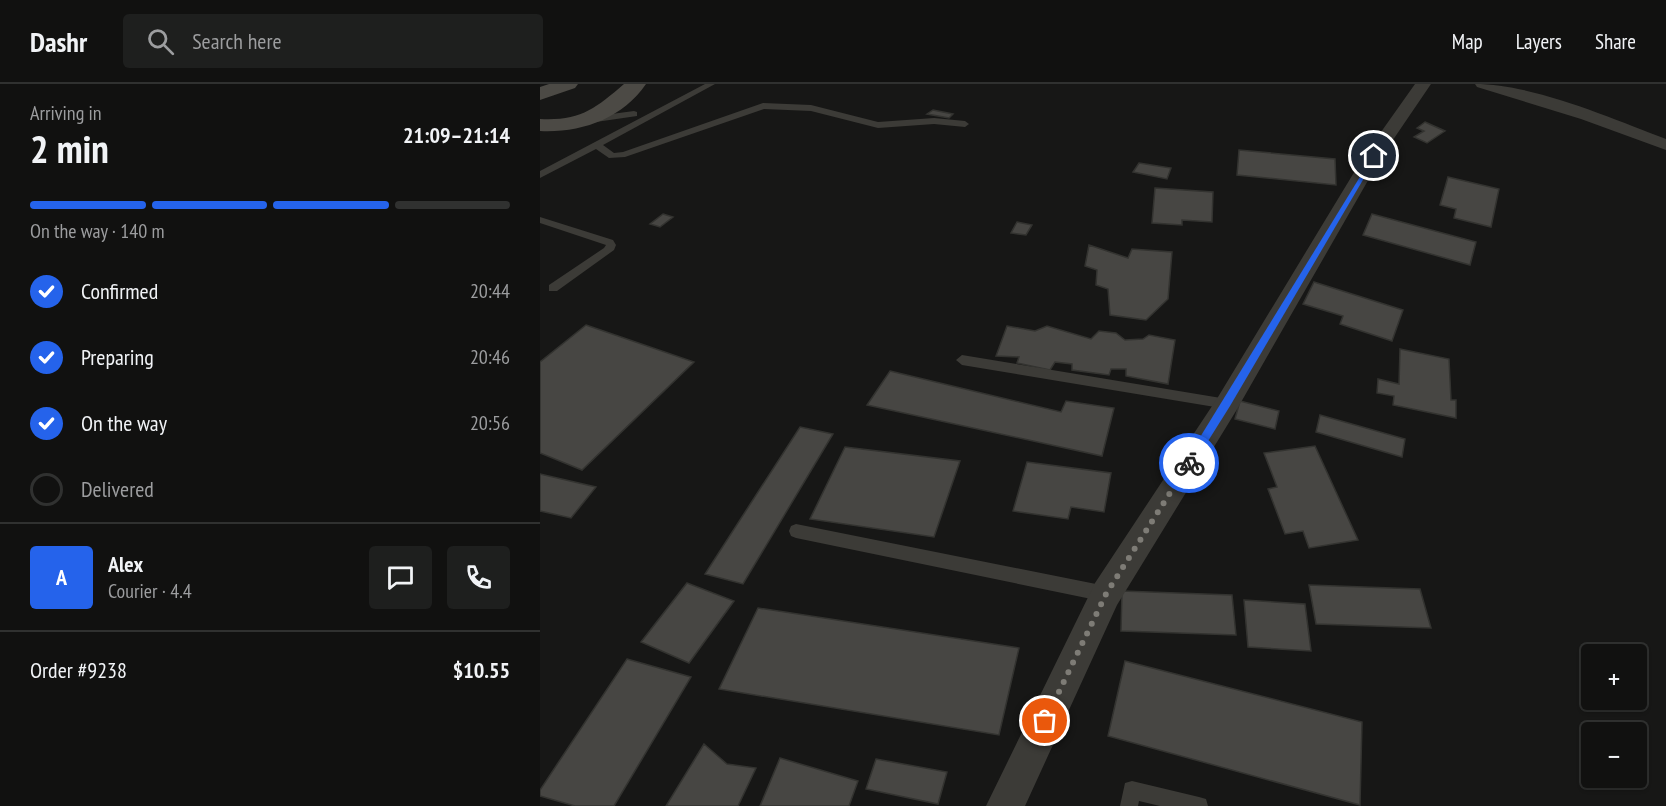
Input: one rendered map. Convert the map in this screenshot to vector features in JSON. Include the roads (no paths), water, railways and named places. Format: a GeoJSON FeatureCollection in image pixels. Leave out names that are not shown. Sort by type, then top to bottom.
{"type":"FeatureCollection","features":[{"type":"Feature","properties":{"kind":"main road"},"geometry":{"type":"LineString","coordinates":[[540,94],[568,84]]}},
{"type":"Feature","properties":{"kind":"main road"},"geometry":{"type":"LineString","coordinates":[[544,127],[582,121],[602,114],[625,96]]}},
{"type":"Feature","properties":{"kind":"street"},"geometry":{"type":"LineString","coordinates":[[1005,806],[1106,594],[1227,404],[1374,156],[1423,84]]}},
{"type":"Feature","properties":{"kind":"street"},"geometry":{"type":"LineString","coordinates":[[1483,84],[1587,115],[1666,145]]}},
{"type":"Feature","properties":{"kind":"lane"},"geometry":{"type":"LineString","coordinates":[[540,175],[711,84]]}},
{"type":"Feature","properties":{"kind":"lane"},"geometry":{"type":"LineString","coordinates":[[625,96],[644,119]]}},
{"type":"Feature","properties":{"kind":"lane"},"geometry":{"type":"LineString","coordinates":[[597,145],[612,156],[624,154],[763,106],[811,108],[878,125],[934,121],[965,124]]}},
{"type":"Feature","properties":{"kind":"lane"},"geometry":{"type":"LineString","coordinates":[[540,220],[609,242],[610,245],[609,250],[553,288]]}},
{"type":"Feature","properties":{"kind":"lane"},"geometry":{"type":"LineString","coordinates":[[962,360],[1227,404]]}},
{"type":"Feature","properties":{"kind":"lane"},"geometry":{"type":"LineString","coordinates":[[796,531],[1106,594]]}},
{"type":"Feature","properties":{"kind":"lane"},"geometry":{"type":"LineString","coordinates":[[1129,806],[1132,790],[1199,806]]}}]}
